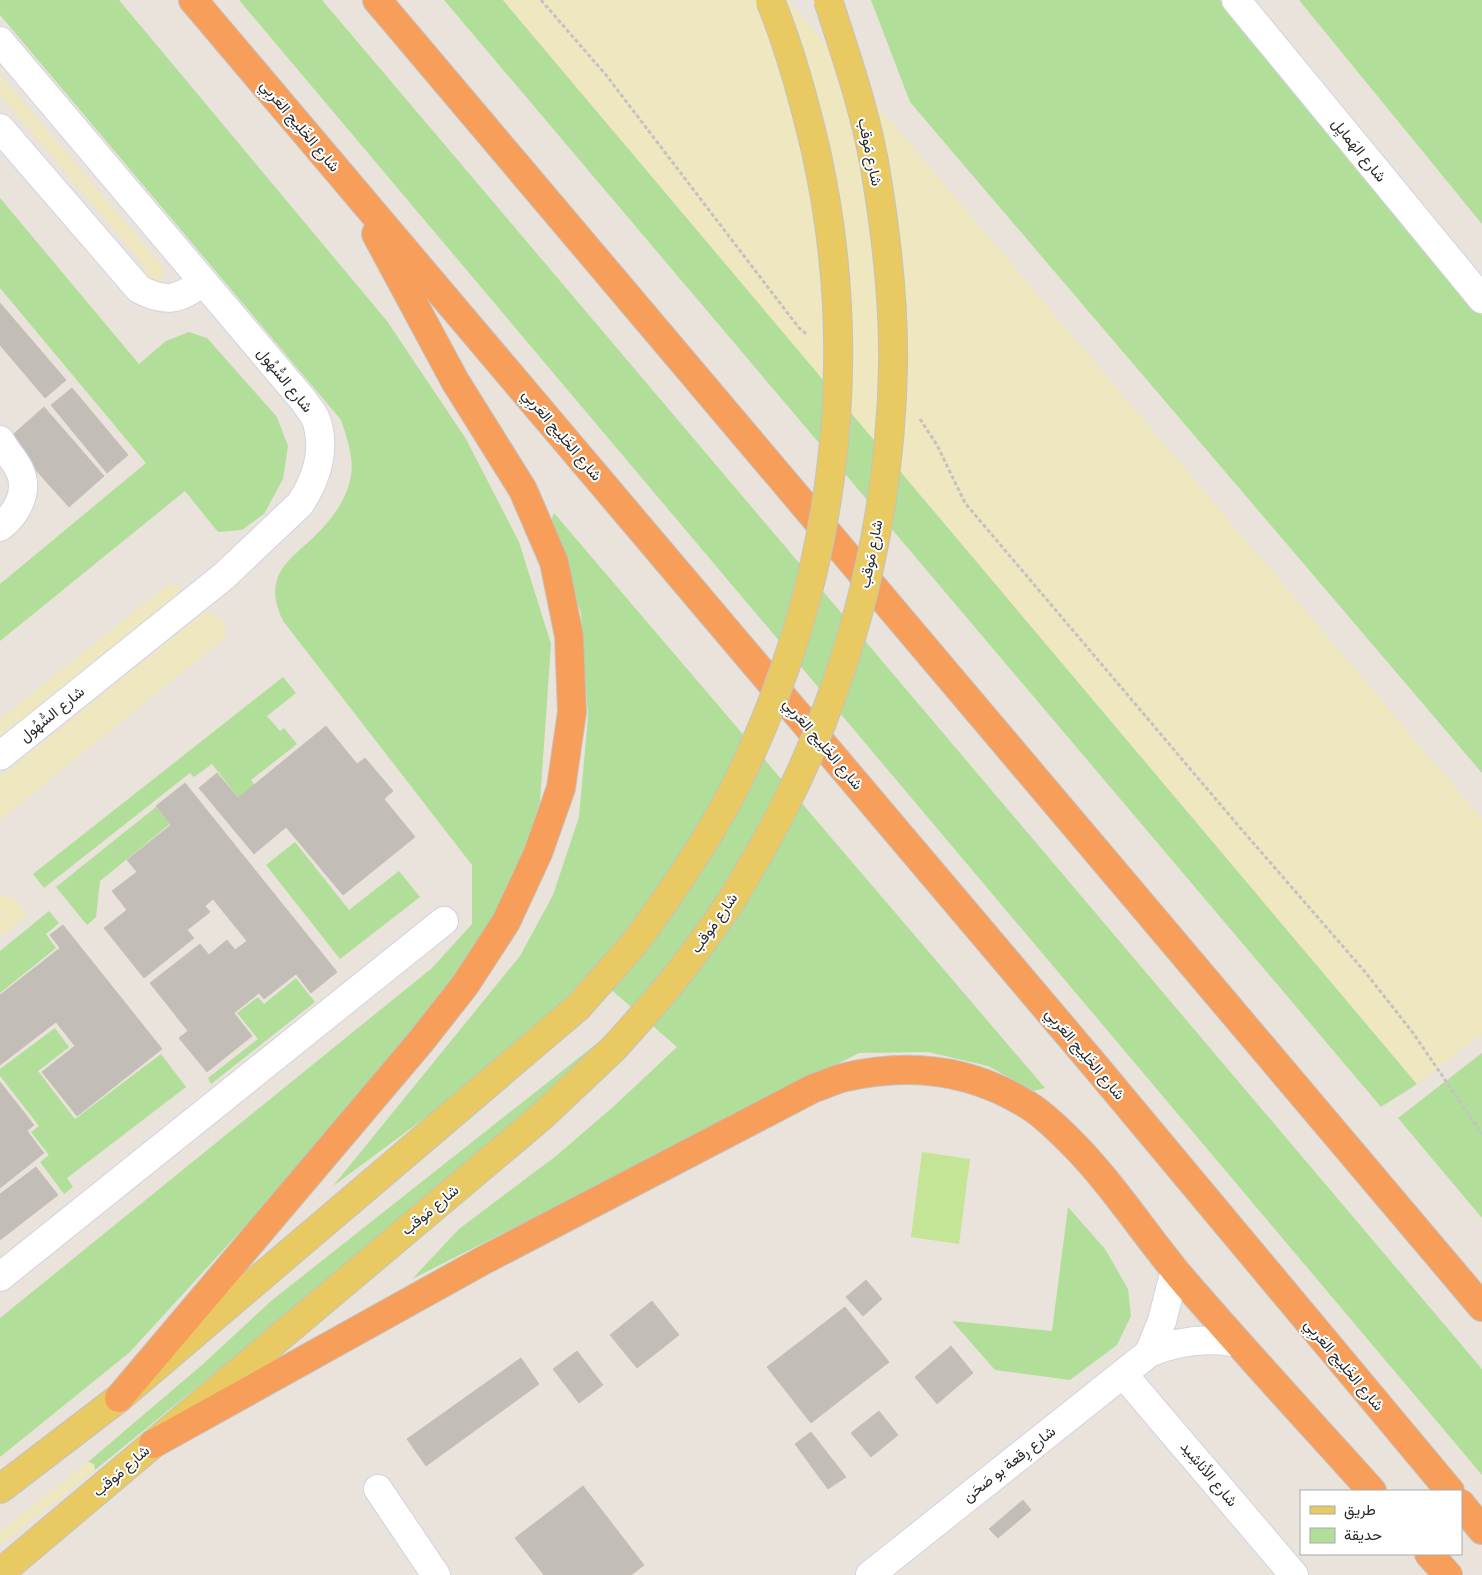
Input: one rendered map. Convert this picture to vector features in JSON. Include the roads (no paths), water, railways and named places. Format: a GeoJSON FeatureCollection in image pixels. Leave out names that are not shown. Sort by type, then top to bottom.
{"type":"FeatureCollection","features":[{"type":"Feature","properties":{"kind":"highway","name":"شارع الخَلِيج العَربِي"},"geometry":{"type":"LineString","coordinates":[[194,0],[1102,1074],[1449,1490]]}},
{"type":"Feature","properties":{"kind":"highway"},"geometry":{"type":"LineString","coordinates":[[377,0],[1482,1307]]}},
{"type":"Feature","properties":{"kind":"highway"},"geometry":{"type":"LineString","coordinates":[[119,1398],[421,1041],[465,985],[506,922],[538,853],[561,788],[572,712],[569,636],[554,562],[523,490],[455,381],[350,184]]}},
{"type":"Feature","properties":{"kind":"highway"},"geometry":{"type":"LineString","coordinates":[[153,1444],[484,1260],[814,1088],[844,1077],[888,1070],[925,1069],[964,1077],[997,1088],[1032,1108],[1071,1143],[1237,1342],[1371,1490]]}},
{"type":"Feature","properties":{"kind":"highway"},"geometry":{"type":"LineString","coordinates":[[1462,1505],[1482,1530]]}},
{"type":"Feature","properties":{"kind":"highway"},"geometry":{"type":"LineString","coordinates":[[1430,1555],[1448,1575]]}},
{"type":"Feature","properties":{"kind":"main road"},"geometry":{"type":"LineString","coordinates":[[4,1483],[119,1398],[578,1007],[636,941],[687,868],[732,792],[769,712],[799,628],[820,543],[834,455],[839,367],[836,279],[824,191],[805,104],[770,0]]}},
{"type":"Feature","properties":{"kind":"main road","name":"شارع مَوقب"},"geometry":{"type":"LineString","coordinates":[[0,1573],[541,1117],[614,1047],[677,976],[732,899],[779,818],[819,732],[850,644],[873,553],[888,450],[893,365],[889,271],[877,177],[856,85],[828,0]]}},
{"type":"Feature","properties":{"kind":"main road"},"geometry":{"type":"LineString","coordinates":[[21,1575],[37,1543]]}},
{"type":"Feature","properties":{"kind":"street","name":"شارع الهَمايِل"},"geometry":{"type":"LineString","coordinates":[[1236,0],[1482,299]]}},
{"type":"Feature","properties":{"kind":"street","name":"شارع السُّهُول"},"geometry":{"type":"LineString","coordinates":[[0,41],[304,401],[314,417],[319,431],[320,447],[315,477],[309,491],[300,504],[224,576],[0,756]]}},
{"type":"Feature","properties":{"kind":"street"},"geometry":{"type":"LineString","coordinates":[[0,128],[139,289],[150,295],[162,298],[175,298],[186,294],[203,282]]}},
{"type":"Feature","properties":{"kind":"street"},"geometry":{"type":"LineString","coordinates":[[0,440],[20,471],[23,489],[20,506],[8,521],[0,527]]}},
{"type":"Feature","properties":{"kind":"street"},"geometry":{"type":"LineString","coordinates":[[0,1277],[444,921]]}},
{"type":"Feature","properties":{"kind":"street","name":"شارع رِقعة بو صَحَن"},"geometry":{"type":"LineString","coordinates":[[1149,1353],[1162,1321],[1175,1270]]}},
{"type":"Feature","properties":{"kind":"street","name":"شارع رِقعة بو صَحَن"},"geometry":{"type":"LineString","coordinates":[[870,1575],[1149,1353],[1181,1342],[1219,1339],[1237,1342]]}},
{"type":"Feature","properties":{"kind":"street","name":"شارع الأناشِيد"},"geometry":{"type":"LineString","coordinates":[[1123,1374],[1294,1575]]}},
{"type":"Feature","properties":{"kind":"street"},"geometry":{"type":"LineString","coordinates":[[378,1489],[436,1575]]}}]}
